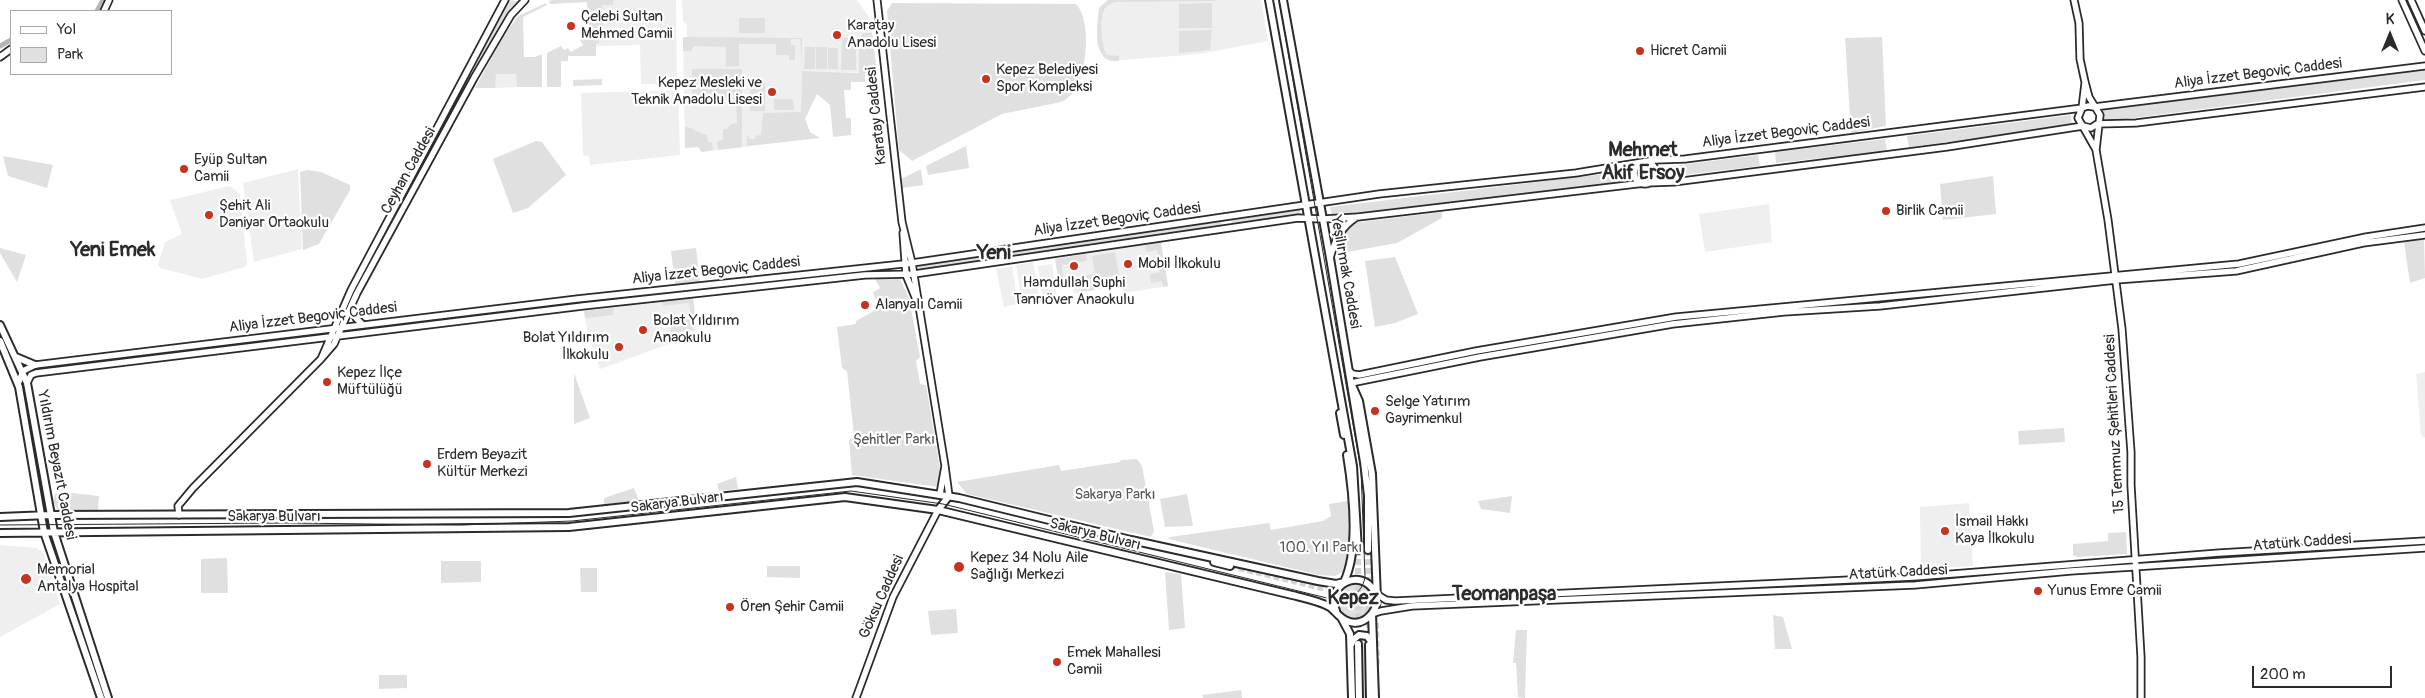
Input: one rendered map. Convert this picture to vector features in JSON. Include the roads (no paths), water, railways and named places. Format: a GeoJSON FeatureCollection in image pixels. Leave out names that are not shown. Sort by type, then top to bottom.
{"type":"FeatureCollection","features":[{"type":"Feature","properties":{"kind":"main road","name":"Ceyhan Caddesi"},"geometry":{"type":"LineString","coordinates":[[321,359],[333,328],[505,0]]}},
{"type":"Feature","properties":{"kind":"main road","name":"Ceyhan Caddesi"},"geometry":{"type":"LineString","coordinates":[[180,515],[178,506],[197,483],[332,347],[351,305],[474,78],[511,15],[525,0]]}},
{"type":"Feature","properties":{"kind":"main road","name":"Karatay Caddesi"},"geometry":{"type":"LineString","coordinates":[[877,0],[903,230],[904,264],[906,275],[916,299]]}},
{"type":"Feature","properties":{"kind":"main road","name":"Yeşilırmak Caddesi"},"geometry":{"type":"LineString","coordinates":[[1269,0],[1336,380]]}},
{"type":"Feature","properties":{"kind":"main road","name":"Yeşilırmak Caddesi"},"geometry":{"type":"LineString","coordinates":[[1283,0],[1330,258],[1366,477],[1368,550]]}},
{"type":"Feature","properties":{"kind":"main road"},"geometry":{"type":"LineString","coordinates":[[2074,0],[2079,24],[2080,59],[2085,82],[2094,107],[2100,115],[2097,124],[2096,150]]}},
{"type":"Feature","properties":{"kind":"main road"},"geometry":{"type":"LineString","coordinates":[[2402,0],[2425,51]]}},
{"type":"Feature","properties":{"kind":"main road"},"geometry":{"type":"LineString","coordinates":[[2411,0],[2425,31]]}},
{"type":"Feature","properties":{"kind":"main road","name":"Aliya İzzet Begoviç Caddesi"},"geometry":{"type":"LineString","coordinates":[[2094,107],[2425,66]]}},
{"type":"Feature","properties":{"kind":"main road"},"geometry":{"type":"LineString","coordinates":[[2085,82],[2082,108],[2078,118],[2096,150]]}},
{"type":"Feature","properties":{"kind":"main road"},"geometry":{"type":"LineString","coordinates":[[2084,126],[2091,128],[2097,124],[2136,123],[2425,87]]}},
{"type":"Feature","properties":{"kind":"main road"},"geometry":{"type":"LineString","coordinates":[[2082,108],[2094,107]]}},
{"type":"Feature","properties":{"kind":"main road","name":"Aliya İzzet Begoviç Caddesi"},"geometry":{"type":"LineString","coordinates":[[23,371],[35,365],[341,327],[577,299],[912,263],[1380,194],[1576,173],[1644,162],[1686,159],[2082,108]]}},
{"type":"Feature","properties":{"kind":"main road","name":"Aliya İzzet Begoviç Caddesi"},"geometry":{"type":"LineString","coordinates":[[27,382],[31,375],[36,373],[578,306],[865,275],[906,275],[1307,218],[1358,217],[1645,183],[1674,182],[1947,147],[2084,126]]}},
{"type":"Feature","properties":{"kind":"main road","name":"15 Temmuz Şehitleri Caddesi"},"geometry":{"type":"LineString","coordinates":[[2096,150],[2122,328],[2131,452],[2135,567],[2141,648],[2141,698]]}},
{"type":"Feature","properties":{"kind":"main road"},"geometry":{"type":"LineString","coordinates":[[1644,162],[1650,164],[1656,172],[1652,181],[1645,183],[1638,181],[1635,175],[1635,168],[1644,162]]}},
{"type":"Feature","properties":{"kind":"main road"},"geometry":{"type":"LineString","coordinates":[[1330,258],[1334,242],[1342,230],[1348,223],[1358,217]]}},
{"type":"Feature","properties":{"kind":"main road"},"geometry":{"type":"LineString","coordinates":[[1349,371],[1359,375],[1476,351],[1676,317],[1784,306],[1886,299],[2239,264],[2366,237],[2425,228]]}},
{"type":"Feature","properties":{"kind":"main road","name":"Karatay Caddesi"},"geometry":{"type":"LineString","coordinates":[[903,230],[914,274],[916,299],[949,486],[949,496]]}},
{"type":"Feature","properties":{"kind":"main road"},"geometry":{"type":"LineString","coordinates":[[1340,616],[1344,620],[1362,622],[1372,614],[1377,604],[1375,593],[1372,474],[1359,400],[1351,383],[1480,357],[1673,324],[1784,312],[1880,306],[2116,277],[2236,271],[2363,244],[2425,235]]}},
{"type":"Feature","properties":{"kind":"main road"},"geometry":{"type":"LineString","coordinates":[[351,305],[356,318],[363,325]]}},
{"type":"Feature","properties":{"kind":"main road","name":"Yıldırım Beyazıt Caddesi"},"geometry":{"type":"LineString","coordinates":[[0,325],[27,382],[54,532],[108,698]]}},
{"type":"Feature","properties":{"kind":"main road","name":"Yıldırım Beyazıt Caddesi"},"geometry":{"type":"LineString","coordinates":[[0,341],[18,385],[44,532],[100,698]]}},
{"type":"Feature","properties":{"kind":"main road"},"geometry":{"type":"LineString","coordinates":[[16,357],[35,365]]}},
{"type":"Feature","properties":{"kind":"main road"},"geometry":{"type":"LineString","coordinates":[[18,385],[23,371]]}},
{"type":"Feature","properties":{"kind":"main road"},"geometry":{"type":"LineString","coordinates":[[1336,380],[1353,466],[1358,550]]}},
{"type":"Feature","properties":{"kind":"main road"},"geometry":{"type":"LineString","coordinates":[[1336,380],[1349,468],[1353,558],[1344,582],[1336,591],[1333,599],[1336,611],[1348,628],[1351,647],[1352,698]]}},
{"type":"Feature","properties":{"kind":"main road","name":"Karatay Caddesi"},"geometry":{"type":"LineString","coordinates":[[940,494],[945,466]]}},
{"type":"Feature","properties":{"kind":"main road","name":"Sakarya Bulvarı"},"geometry":{"type":"LineString","coordinates":[[0,517],[50,514],[569,513],[850,482],[940,494],[1131,540],[1329,584],[1344,582]]}},
{"type":"Feature","properties":{"kind":"main road"},"geometry":{"type":"LineString","coordinates":[[949,486],[959,498]]}},
{"type":"Feature","properties":{"kind":"main road"},"geometry":{"type":"LineString","coordinates":[[938,510],[940,494]]}},
{"type":"Feature","properties":{"kind":"main road"},"geometry":{"type":"LineString","coordinates":[[938,510],[949,496]]}},
{"type":"Feature","properties":{"kind":"main road","name":"Sakarya Bulvarı"},"geometry":{"type":"LineString","coordinates":[[0,533],[569,527],[834,497],[856,498],[938,510],[1292,595],[1330,607],[1340,616]]}},
{"type":"Feature","properties":{"kind":"main road","name":"Göksu Caddesi"},"geometry":{"type":"LineString","coordinates":[[856,698],[893,596],[938,510]]}},
{"type":"Feature","properties":{"kind":"main road"},"geometry":{"type":"LineString","coordinates":[[1131,540],[1149,547],[1230,566]]}},
{"type":"Feature","properties":{"kind":"main road","name":"Atatürk Caddesi"},"geometry":{"type":"LineString","coordinates":[[1375,593],[1386,600],[1395,601],[1914,577],[2425,541]]}},
{"type":"Feature","properties":{"kind":"main road","name":"Atatürk Caddesi"},"geometry":{"type":"LineString","coordinates":[[1372,614],[1397,607],[1412,606],[1915,585],[2135,567],[2425,548]]}},
{"type":"Feature","properties":{"kind":"main road"},"geometry":{"type":"LineString","coordinates":[[1344,582],[1362,580],[1369,584],[1375,593]]}},
{"type":"Feature","properties":{"kind":"main road"},"geometry":{"type":"LineString","coordinates":[[1372,614],[1375,698]]}},
{"type":"Feature","properties":{"kind":"main road"},"geometry":{"type":"LineString","coordinates":[[1351,647],[1355,637],[1368,636],[1372,641],[1374,653]]}},
{"type":"Feature","properties":{"kind":"main road"},"geometry":{"type":"LineString","coordinates":[[1358,644],[1359,698]]}},
{"type":"Feature","properties":{"kind":"main road"},"geometry":{"type":"LineString","coordinates":[[1369,645],[1370,698]]}},
{"type":"Feature","properties":{"kind":"waterway"},"geometry":{"type":"LineString","coordinates":[[98,10],[103,0]]}},
{"type":"Feature","properties":{"kind":"waterway"},"geometry":{"type":"LineString","coordinates":[[0,46],[10,41]]}},
{"type":"Feature","properties":{"kind":"tunnel"},"geometry":{"type":"LineString","coordinates":[[1358,550],[1358,644]]}},
{"type":"Feature","properties":{"kind":"tunnel"},"geometry":{"type":"LineString","coordinates":[[1368,550],[1369,641]]}},
{"type":"Feature","properties":{"kind":"tunnel"},"geometry":{"type":"LineString","coordinates":[[1230,566],[1330,590],[1360,602],[1372,613],[1376,621],[1377,667]]}},
{"type":"Feature","properties":{"kind":"tram line"},"geometry":{"type":"LineString","coordinates":[[0,525],[287,523],[461,525],[572,521],[851,491],[943,504],[1331,599],[1343,599],[1353,596],[1361,588],[1365,577],[1361,470],[1279,0]]}},
{"type":"Feature","properties":{"kind":"place","name":"Çelebi Sultan Mehmed Camii"},"geometry":{"type":"Point","coordinates":[571,26]}},
{"type":"Feature","properties":{"kind":"place","name":"Karatay Anadolu Lisesi"},"geometry":{"type":"Point","coordinates":[837,35]}},
{"type":"Feature","properties":{"kind":"place","name":"Hicret Camii"},"geometry":{"type":"Point","coordinates":[1640,51]}},
{"type":"Feature","properties":{"kind":"place","name":"Kepez Belediyesi Spor Kompleksi"},"geometry":{"type":"Point","coordinates":[986,79]}},
{"type":"Feature","properties":{"kind":"place","name":"Kepez Mesleki ve Teknik Anadolu Lisesi"},"geometry":{"type":"Point","coordinates":[772,92]}},
{"type":"Feature","properties":{"kind":"place","name":"Eyüp Sultan Camii"},"geometry":{"type":"Point","coordinates":[184,169]}},
{"type":"Feature","properties":{"kind":"place","name":"Birlik Camii"},"geometry":{"type":"Point","coordinates":[1886,211]}},
{"type":"Feature","properties":{"kind":"place","name":"Şehit Ali Daniyar Ortaokulu"},"geometry":{"type":"Point","coordinates":[209,215]}},
{"type":"Feature","properties":{"kind":"place","name":"Mobil İlkokulu"},"geometry":{"type":"Point","coordinates":[1128,264]}},
{"type":"Feature","properties":{"kind":"place","name":"Hamdullah Suphi Tanrıöver Anaokulu"},"geometry":{"type":"Point","coordinates":[1074,266]}},
{"type":"Feature","properties":{"kind":"place","name":"Alanyalı Camii"},"geometry":{"type":"Point","coordinates":[865,305]}},
{"type":"Feature","properties":{"kind":"place","name":"Bolat Yıldırım Anaokulu"},"geometry":{"type":"Point","coordinates":[643,330]}},
{"type":"Feature","properties":{"kind":"place","name":"Bolat Yıldırım İlkokulu"},"geometry":{"type":"Point","coordinates":[619,347]}},
{"type":"Feature","properties":{"kind":"place","name":"Kepez İlçe Müftülüğü"},"geometry":{"type":"Point","coordinates":[327,382]}},
{"type":"Feature","properties":{"kind":"place","name":"Selge Yatırım Gayrimenkul"},"geometry":{"type":"Point","coordinates":[1375,411]}},
{"type":"Feature","properties":{"kind":"place","name":"Erdem Beyazit Kültür Merkezi"},"geometry":{"type":"Point","coordinates":[427,464]}},
{"type":"Feature","properties":{"kind":"place","name":"İsmail Hakkı Kaya İlkokulu"},"geometry":{"type":"Point","coordinates":[1945,531]}},
{"type":"Feature","properties":{"kind":"place","name":"Kepez 34 Nolu Aile Sağlığı Merkezi"},"geometry":{"type":"Point","coordinates":[959,567]}},
{"type":"Feature","properties":{"kind":"place","name":"Memorial Antalya Hospital"},"geometry":{"type":"Point","coordinates":[26,579]}},
{"type":"Feature","properties":{"kind":"place","name":"Yunus Emre Camii"},"geometry":{"type":"Point","coordinates":[2038,591]}},
{"type":"Feature","properties":{"kind":"place","name":"Ören Şehir Camii"},"geometry":{"type":"Point","coordinates":[730,607]}},
{"type":"Feature","properties":{"kind":"place","name":"Emek Mahallesi Camii"},"geometry":{"type":"Point","coordinates":[1057,662]}},
{"type":"Feature","properties":{"kind":"district","name":"Mehmet Akif Ersoy"},"geometry":{"type":"Point","coordinates":[1643,162]}},
{"type":"Feature","properties":{"kind":"district","name":"Yeni Emek"},"geometry":{"type":"Point","coordinates":[113,251]}},
{"type":"Feature","properties":{"kind":"district","name":"Yeni"},"geometry":{"type":"Point","coordinates":[994,254]}},
{"type":"Feature","properties":{"kind":"district","name":"Teomanpaşa"},"geometry":{"type":"Point","coordinates":[1504,595]}},
{"type":"Feature","properties":{"kind":"district","name":"Kepez"},"geometry":{"type":"Point","coordinates":[1353,599]}},
{"type":"Feature","properties":{"kind":"park label","name":"Şehitler Parkı"},"geometry":{"type":"Point","coordinates":[894,440]}},
{"type":"Feature","properties":{"kind":"park label","name":"Sakarya Parkı"},"geometry":{"type":"Point","coordinates":[1115,495]}},
{"type":"Feature","properties":{"kind":"park label","name":"100. Yıl Parkı"},"geometry":{"type":"Point","coordinates":[1321,548]}}]}
